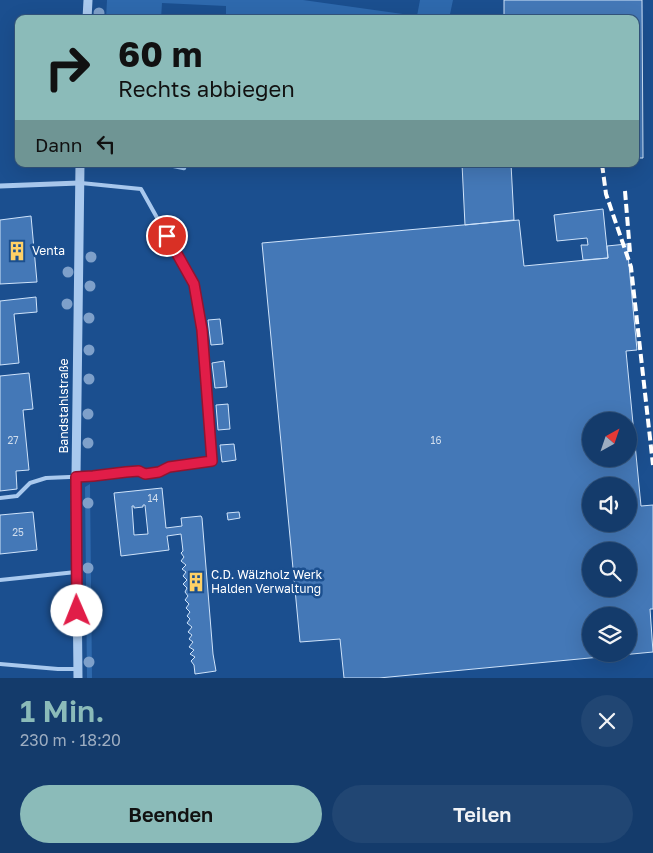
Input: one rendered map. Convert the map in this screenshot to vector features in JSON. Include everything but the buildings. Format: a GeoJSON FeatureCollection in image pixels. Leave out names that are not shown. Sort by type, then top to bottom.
{"type":"FeatureCollection","features":[{"type":"Feature","properties":{"kind":"street"},"geometry":{"type":"LineString","coordinates":[[87,15],[88,0]]}},
{"type":"Feature","properties":{"kind":"street","name":"Bandstahlstraße"},"geometry":{"type":"LineString","coordinates":[[77,674],[76,477],[80,167]]}},
{"type":"Feature","properties":{"kind":"street"},"geometry":{"type":"LineString","coordinates":[[0,186],[79,183]]}},
{"type":"Feature","properties":{"kind":"lane"},"geometry":{"type":"LineString","coordinates":[[0,498],[17,496],[30,483],[46,478],[93,476],[139,471],[145,474],[159,472],[169,467],[212,461],[202,330],[194,284],[141,189],[79,183]]}},
{"type":"Feature","properties":{"kind":"lane"},"geometry":{"type":"LineString","coordinates":[[0,580],[76,572]]}},
{"type":"Feature","properties":{"kind":"lane"},"geometry":{"type":"LineString","coordinates":[[0,664],[58,669],[77,674]]}},
{"type":"Feature","properties":{"kind":"shaded area"},"geometry":{"type":"Polygon","coordinates":[[[107,0],[303,0],[410,15],[226,15],[226,6],[162,3],[161,15],[106,15],[107,0]]]}},
{"type":"Feature","properties":{"kind":"shaded area"},"geometry":{"type":"Polygon","coordinates":[[[420,0],[453,0],[450,15],[417,15],[420,0]]]}},
{"type":"Feature","properties":{"kind":"shaded area"},"geometry":{"type":"Polygon","coordinates":[[[90,484],[92,678],[87,678],[85,487],[90,484]]]}},
{"type":"Feature","properties":{"kind":"waterway"},"geometry":{"type":"LineString","coordinates":[[179,167],[184,168]]}},
{"type":"Feature","properties":{"kind":"railway"},"geometry":{"type":"LineString","coordinates":[[602,167],[606,194],[631,267],[653,465]]}},
{"type":"Feature","properties":{"kind":"railway"},"geometry":{"type":"LineString","coordinates":[[625,191],[630,252]]}},
{"type":"Feature","properties":{"kind":"place","name":"Venta"},"geometry":{"type":"Point","coordinates":[17,251]}},
{"type":"Feature","properties":{"kind":"place","name":"C.D. Wälzholz Werk Halden Verwaltung"},"geometry":{"type":"Point","coordinates":[196,582]}},
{"type":"Feature","properties":{"kind":"route"},"geometry":{"type":"LineString","coordinates":[[77,611],[76,477],[139,471],[145,474],[159,472],[169,467],[212,461],[207,417],[202,330],[194,284],[167,236]]}}]}
